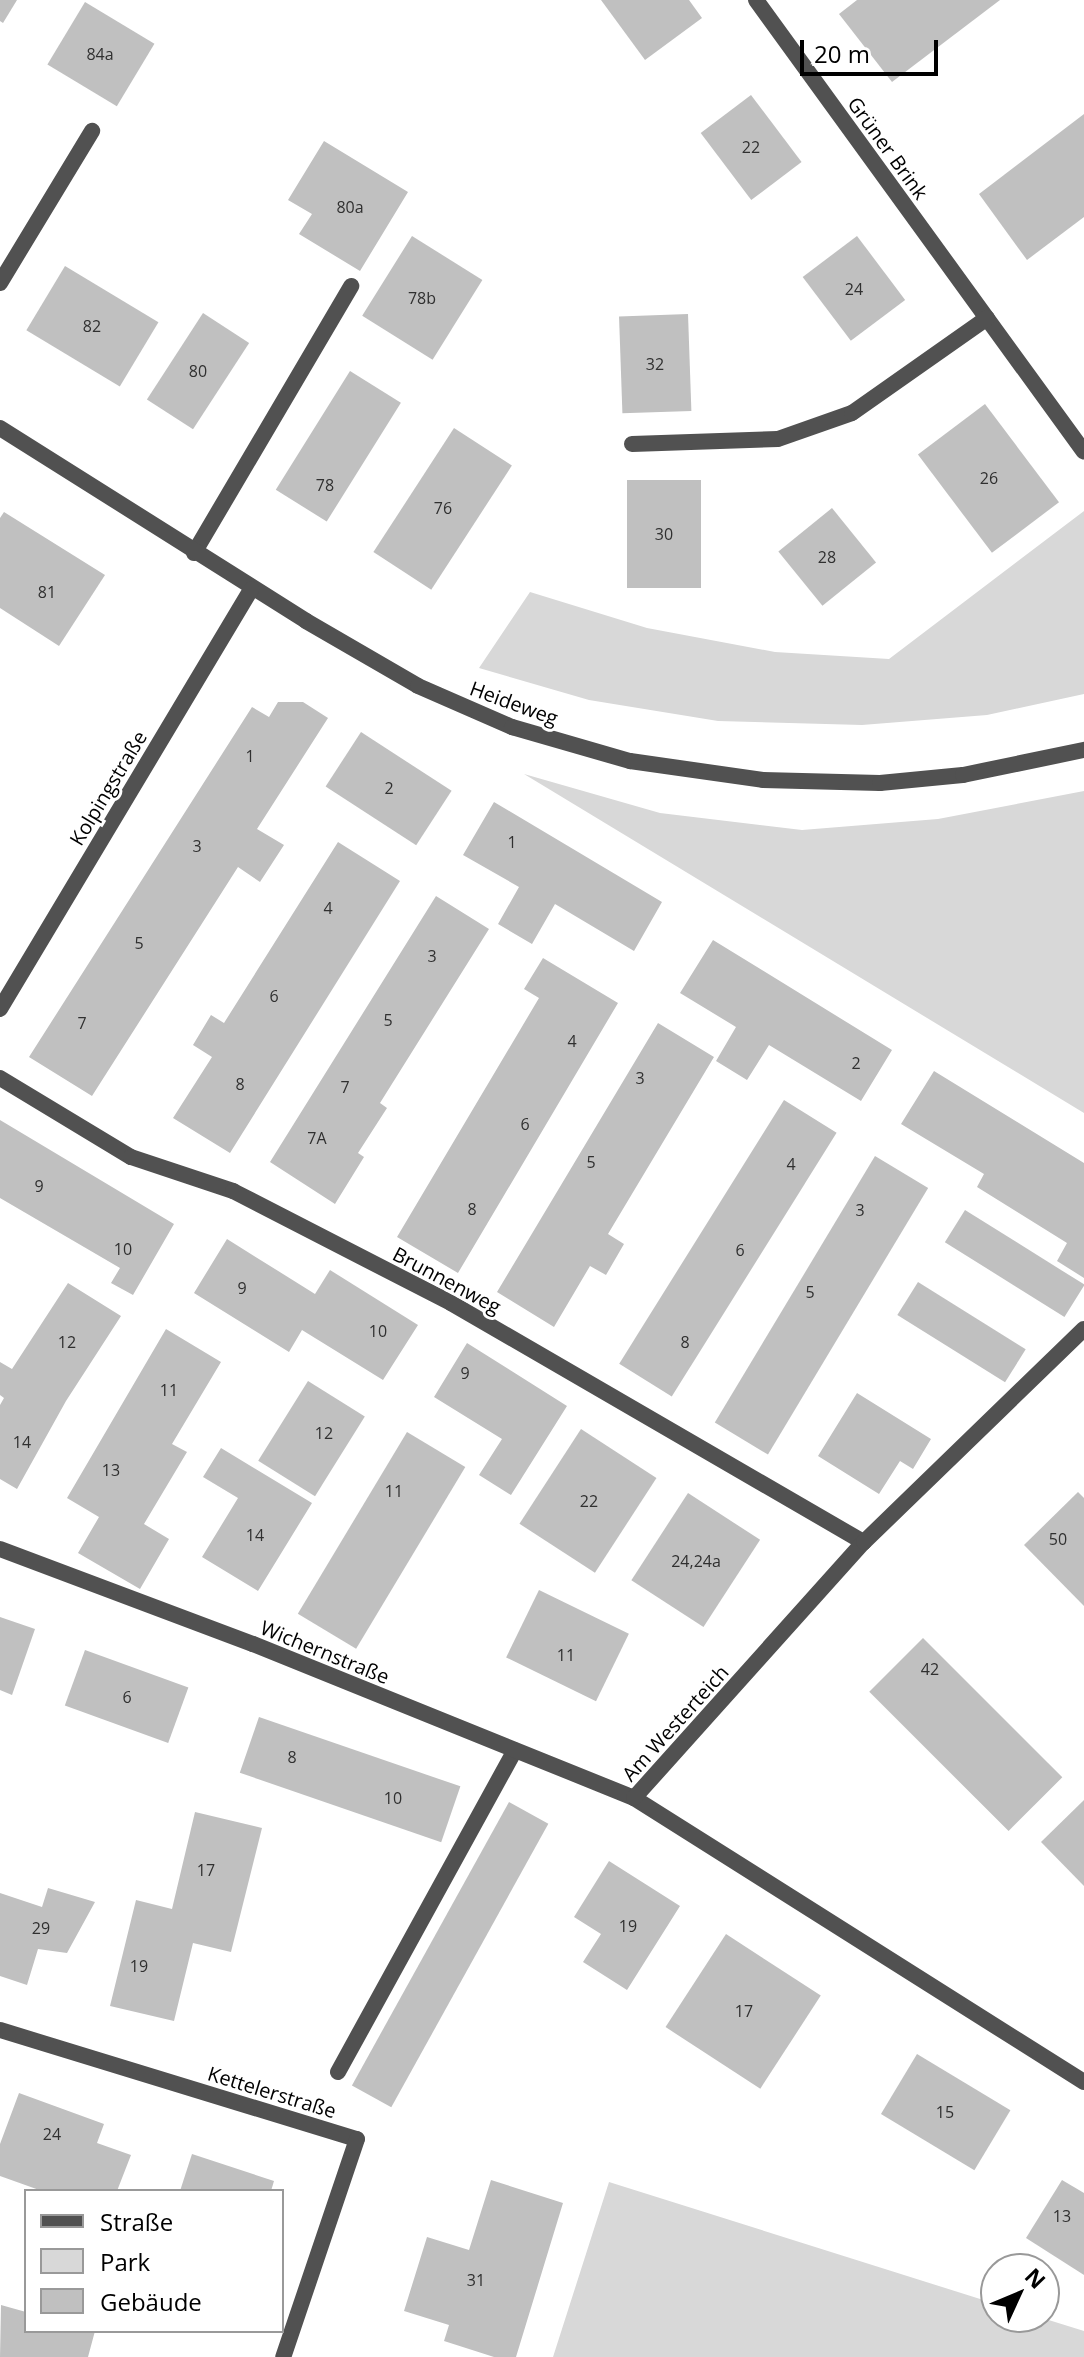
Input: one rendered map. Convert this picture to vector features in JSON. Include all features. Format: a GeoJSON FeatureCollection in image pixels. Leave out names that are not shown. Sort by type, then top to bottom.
{"type":"FeatureCollection","features":[{"type":"Feature","properties":{"kind":"street","name":"Grüner Brink"},"geometry":{"type":"LineString","coordinates":[[756,0],[1084,452]]}},
{"type":"Feature","properties":{"kind":"street"},"geometry":{"type":"LineString","coordinates":[[0,283],[92,131]]}},
{"type":"Feature","properties":{"kind":"street"},"geometry":{"type":"LineString","coordinates":[[194,553],[351,286]]}},
{"type":"Feature","properties":{"kind":"street"},"geometry":{"type":"LineString","coordinates":[[632,444],[778,439],[852,413],[987,318]]}},
{"type":"Feature","properties":{"kind":"street","name":"Heideweg"},"geometry":{"type":"LineString","coordinates":[[0,428],[251,589],[418,686],[512,727],[630,761],[763,780],[880,783],[963,775],[1084,750]]}},
{"type":"Feature","properties":{"kind":"street","name":"Kolpingstraße"},"geometry":{"type":"LineString","coordinates":[[0,1009],[251,589]]}},
{"type":"Feature","properties":{"kind":"street","name":"Brunnenweg"},"geometry":{"type":"LineString","coordinates":[[0,1078],[131,1157],[233,1191],[451,1303],[864,1542]]}},
{"type":"Feature","properties":{"kind":"street","name":"Am Westerteich"},"geometry":{"type":"LineString","coordinates":[[1084,1329],[864,1542],[634,1798],[1084,2082]]}},
{"type":"Feature","properties":{"kind":"street","name":"Wichernstraße"},"geometry":{"type":"LineString","coordinates":[[0,1549],[253,1644],[634,1798]]}},
{"type":"Feature","properties":{"kind":"street"},"geometry":{"type":"LineString","coordinates":[[338,2072],[515,1750]]}},
{"type":"Feature","properties":{"kind":"street","name":"Kettelerstraße"},"geometry":{"type":"LineString","coordinates":[[0,2030],[357,2139],[283,2357]]}},
{"type":"Feature","properties":{"kind":"green space"},"geometry":{"type":"Polygon","coordinates":[[[1084,511],[1084,694],[987,715],[862,725],[718,721],[589,700],[479,668],[530,592],[647,628],[775,652],[889,659],[1084,511]]]}},
{"type":"Feature","properties":{"kind":"green space"},"geometry":{"type":"Polygon","coordinates":[[[524,774],[660,813],[802,830],[938,819],[1084,791],[1084,1113],[524,774]]]}},
{"type":"Feature","properties":{"kind":"green space"},"geometry":{"type":"Polygon","coordinates":[[[609,2182],[980,2299],[980,2333],[1060,2333],[1060,2324],[1084,2331],[1084,2357],[553,2357],[609,2182]]]}},
{"type":"Feature","properties":{"kind":"building"},"geometry":{"type":"Polygon","coordinates":[[[0,0],[17,0],[3,23],[0,21],[0,0]]]}},
{"type":"Feature","properties":{"kind":"building"},"geometry":{"type":"Polygon","coordinates":[[[601,0],[689,0],[702,18],[645,60],[601,0]]]}},
{"type":"Feature","properties":{"kind":"building"},"geometry":{"type":"Polygon","coordinates":[[[857,0],[1000,0],[892,82],[839,14],[857,0]]]}},
{"type":"Feature","properties":{"kind":"building"},"geometry":{"type":"Polygon","coordinates":[[[85,2],[154,44],[117,106],[47,65],[85,2]]]}},
{"type":"Feature","properties":{"kind":"building"},"geometry":{"type":"Polygon","coordinates":[[[751,95],[802,162],[751,200],[701,133],[751,95]]]}},
{"type":"Feature","properties":{"kind":"building"},"geometry":{"type":"Polygon","coordinates":[[[1084,114],[1084,217],[1027,260],[979,194],[1084,114]]]}},
{"type":"Feature","properties":{"kind":"building"},"geometry":{"type":"Polygon","coordinates":[[[324,141],[408,192],[360,271],[299,234],[312,214],[288,200],[324,141]]]}},
{"type":"Feature","properties":{"kind":"building"},"geometry":{"type":"Polygon","coordinates":[[[412,236],[482,280],[433,360],[362,316],[412,236]]]}},
{"type":"Feature","properties":{"kind":"building"},"geometry":{"type":"Polygon","coordinates":[[[857,236],[905,300],[851,341],[803,277],[857,236]]]}},
{"type":"Feature","properties":{"kind":"building"},"geometry":{"type":"Polygon","coordinates":[[[65,266],[158,322],[120,386],[26,330],[65,266]]]}},
{"type":"Feature","properties":{"kind":"building"},"geometry":{"type":"Polygon","coordinates":[[[203,313],[249,343],[193,429],[147,399],[203,313]]]}},
{"type":"Feature","properties":{"kind":"building"},"geometry":{"type":"Polygon","coordinates":[[[688,314],[691,411],[622,413],[619,316],[688,314]]]}},
{"type":"Feature","properties":{"kind":"building"},"geometry":{"type":"Polygon","coordinates":[[[350,371],[401,403],[327,522],[276,490],[350,371]]]}},
{"type":"Feature","properties":{"kind":"building"},"geometry":{"type":"Polygon","coordinates":[[[985,404],[1059,502],[992,553],[918,455],[985,404]]]}},
{"type":"Feature","properties":{"kind":"building"},"geometry":{"type":"Polygon","coordinates":[[[454,428],[512,466],[431,590],[373,552],[454,428]]]}},
{"type":"Feature","properties":{"kind":"building"},"geometry":{"type":"Polygon","coordinates":[[[627,480],[701,480],[701,588],[627,588],[627,480]]]}},
{"type":"Feature","properties":{"kind":"building"},"geometry":{"type":"Polygon","coordinates":[[[832,508],[876,562],[822,606],[778,551],[832,508]]]}},
{"type":"Feature","properties":{"kind":"building"},"geometry":{"type":"Polygon","coordinates":[[[4,512],[105,575],[59,646],[0,608],[0,518],[4,512]]]}},
{"type":"Feature","properties":{"kind":"building"},"geometry":{"type":"Polygon","coordinates":[[[278,702],[303,702],[328,718],[257,829],[284,845],[260,882],[238,867],[92,1096],[29,1057],[252,707],[269,717],[278,702]]]}},
{"type":"Feature","properties":{"kind":"building"},"geometry":{"type":"Polygon","coordinates":[[[361,732],[452,791],[416,845],[326,787],[361,732]]]}},
{"type":"Feature","properties":{"kind":"building"},"geometry":{"type":"Polygon","coordinates":[[[494,802],[662,902],[634,951],[555,904],[532,944],[498,924],[519,887],[463,855],[494,802]]]}},
{"type":"Feature","properties":{"kind":"building"},"geometry":{"type":"Polygon","coordinates":[[[338,842],[400,881],[230,1153],[173,1118],[212,1057],[193,1045],[211,1015],[224,1023],[338,842]]]}},
{"type":"Feature","properties":{"kind":"building"},"geometry":{"type":"Polygon","coordinates":[[[436,896],[489,929],[380,1103],[387,1108],[358,1153],[364,1157],[335,1204],[270,1162],[436,896]]]}},
{"type":"Feature","properties":{"kind":"building"},"geometry":{"type":"Polygon","coordinates":[[[713,940],[892,1050],[861,1101],[769,1045],[747,1080],[716,1061],[736,1027],[680,993],[713,940]]]}},
{"type":"Feature","properties":{"kind":"building"},"geometry":{"type":"Polygon","coordinates":[[[543,958],[618,1003],[458,1273],[397,1237],[539,998],[524,989],[543,958]]]}},
{"type":"Feature","properties":{"kind":"building"},"geometry":{"type":"Polygon","coordinates":[[[658,1023],[714,1057],[608,1234],[624,1244],[606,1275],[590,1266],[554,1327],[497,1292],[658,1023]]]}},
{"type":"Feature","properties":{"kind":"building"},"geometry":{"type":"Polygon","coordinates":[[[934,1071],[1084,1163],[1084,1278],[1057,1261],[1067,1243],[977,1187],[984,1174],[901,1124],[934,1071]]]}},
{"type":"Feature","properties":{"kind":"building"},"geometry":{"type":"Polygon","coordinates":[[[784,1100],[837,1133],[672,1397],[619,1364],[784,1100]]]}},
{"type":"Feature","properties":{"kind":"building"},"geometry":{"type":"Polygon","coordinates":[[[0,1120],[174,1224],[133,1295],[111,1283],[120,1268],[0,1198],[0,1120]]]}},
{"type":"Feature","properties":{"kind":"building"},"geometry":{"type":"Polygon","coordinates":[[[875,1156],[928,1188],[768,1455],[715,1423],[875,1156]]]}},
{"type":"Feature","properties":{"kind":"building"},"geometry":{"type":"Polygon","coordinates":[[[965,1210],[1084,1284],[1064,1317],[945,1242],[965,1210]]]}},
{"type":"Feature","properties":{"kind":"building"},"geometry":{"type":"Polygon","coordinates":[[[227,1239],[315,1294],[330,1270],[418,1325],[383,1380],[302,1330],[289,1352],[194,1293],[227,1239]]]}},
{"type":"Feature","properties":{"kind":"building"},"geometry":{"type":"Polygon","coordinates":[[[918,1282],[1026,1349],[1005,1382],[897,1315],[918,1282]]]}},
{"type":"Feature","properties":{"kind":"building"},"geometry":{"type":"Polygon","coordinates":[[[68,1283],[121,1316],[66,1401],[17,1489],[0,1479],[0,1405],[4,1398],[0,1395],[0,1362],[12,1369],[68,1283]]]}},
{"type":"Feature","properties":{"kind":"building"},"geometry":{"type":"Polygon","coordinates":[[[166,1329],[221,1362],[172,1444],[187,1452],[144,1524],[169,1539],[140,1589],[78,1553],[99,1517],[67,1498],[166,1329]]]}},
{"type":"Feature","properties":{"kind":"building"},"geometry":{"type":"Polygon","coordinates":[[[467,1343],[567,1406],[511,1495],[479,1475],[502,1439],[434,1397],[467,1343]]]}},
{"type":"Feature","properties":{"kind":"building"},"geometry":{"type":"Polygon","coordinates":[[[308,1381],[365,1417],[315,1496],[258,1461],[308,1381]]]}},
{"type":"Feature","properties":{"kind":"building"},"geometry":{"type":"Polygon","coordinates":[[[857,1393],[931,1439],[913,1469],[900,1461],[879,1494],[818,1456],[857,1393]]]}},
{"type":"Feature","properties":{"kind":"building"},"geometry":{"type":"Polygon","coordinates":[[[581,1429],[656,1478],[595,1573],[519,1524],[581,1429]]]}},
{"type":"Feature","properties":{"kind":"building"},"geometry":{"type":"Polygon","coordinates":[[[407,1432],[465,1467],[356,1649],[298,1614],[407,1432]]]}},
{"type":"Feature","properties":{"kind":"building"},"geometry":{"type":"Polygon","coordinates":[[[221,1448],[312,1503],[258,1591],[202,1557],[238,1498],[203,1477],[221,1448]]]}},
{"type":"Feature","properties":{"kind":"building"},"geometry":{"type":"Polygon","coordinates":[[[1078,1492],[1084,1498],[1084,1606],[1024,1545],[1078,1492]]]}},
{"type":"Feature","properties":{"kind":"building"},"geometry":{"type":"Polygon","coordinates":[[[688,1493],[760,1540],[703,1627],[631,1580],[688,1493]]]}},
{"type":"Feature","properties":{"kind":"building"},"geometry":{"type":"Polygon","coordinates":[[[539,1590],[629,1634],[596,1701],[506,1657],[539,1590]]]}},
{"type":"Feature","properties":{"kind":"building"},"geometry":{"type":"Polygon","coordinates":[[[0,1617],[35,1629],[12,1695],[0,1690],[0,1617]]]}},
{"type":"Feature","properties":{"kind":"building"},"geometry":{"type":"Polygon","coordinates":[[[923,1638],[1062,1777],[1009,1831],[869,1692],[923,1638]]]}},
{"type":"Feature","properties":{"kind":"building"},"geometry":{"type":"Polygon","coordinates":[[[85,1650],[188,1688],[168,1743],[65,1705],[85,1650]]]}},
{"type":"Feature","properties":{"kind":"building"},"geometry":{"type":"Polygon","coordinates":[[[259,1717],[460,1786],[441,1842],[240,1773],[259,1717]]]}},
{"type":"Feature","properties":{"kind":"building"},"geometry":{"type":"Polygon","coordinates":[[[1084,1800],[1084,1886],[1041,1842],[1084,1800]]]}},
{"type":"Feature","properties":{"kind":"building"},"geometry":{"type":"Polygon","coordinates":[[[509,1802],[548,1824],[391,2107],[352,2085],[509,1802]]]}},
{"type":"Feature","properties":{"kind":"building"},"geometry":{"type":"Polygon","coordinates":[[[195,1812],[262,1828],[231,1952],[193,1943],[174,2021],[110,2006],[136,1900],[172,1909],[195,1812]]]}},
{"type":"Feature","properties":{"kind":"building"},"geometry":{"type":"Polygon","coordinates":[[[609,1861],[680,1906],[627,1990],[583,1962],[601,1934],[574,1917],[609,1861]]]}},
{"type":"Feature","properties":{"kind":"building"},"geometry":{"type":"Polygon","coordinates":[[[48,1888],[95,1902],[67,1953],[38,1949],[27,1985],[0,1976],[0,1893],[42,1907],[48,1888]]]}},
{"type":"Feature","properties":{"kind":"building"},"geometry":{"type":"Polygon","coordinates":[[[726,1934],[821,1996],[760,2089],[666,2027],[726,1934]]]}},
{"type":"Feature","properties":{"kind":"building"},"geometry":{"type":"Polygon","coordinates":[[[917,2054],[1010,2110],[974,2170],[881,2114],[917,2054]]]}},
{"type":"Feature","properties":{"kind":"building"},"geometry":{"type":"Polygon","coordinates":[[[19,2093],[104,2124],[97,2143],[131,2155],[118,2189],[36,2189],[0,2176],[0,2144],[19,2093]]]}},
{"type":"Feature","properties":{"kind":"building"},"geometry":{"type":"Polygon","coordinates":[[[192,2154],[274,2181],[272,2189],[181,2189],[192,2154]]]}},
{"type":"Feature","properties":{"kind":"building"},"geometry":{"type":"Polygon","coordinates":[[[491,2180],[563,2203],[516,2357],[494,2357],[444,2341],[449,2325],[404,2311],[427,2237],[469,2250],[491,2180]]]}},
{"type":"Feature","properties":{"kind":"building"},"geometry":{"type":"Polygon","coordinates":[[[1062,2180],[1084,2193],[1084,2275],[1060,2260],[1060,2253],[1050,2253],[1026,2238],[1062,2180]]]}},
{"type":"Feature","properties":{"kind":"building"},"geometry":{"type":"Polygon","coordinates":[[[1,2305],[24,2311],[24,2333],[94,2333],[88,2357],[0,2357],[1,2305]]]}}]}
